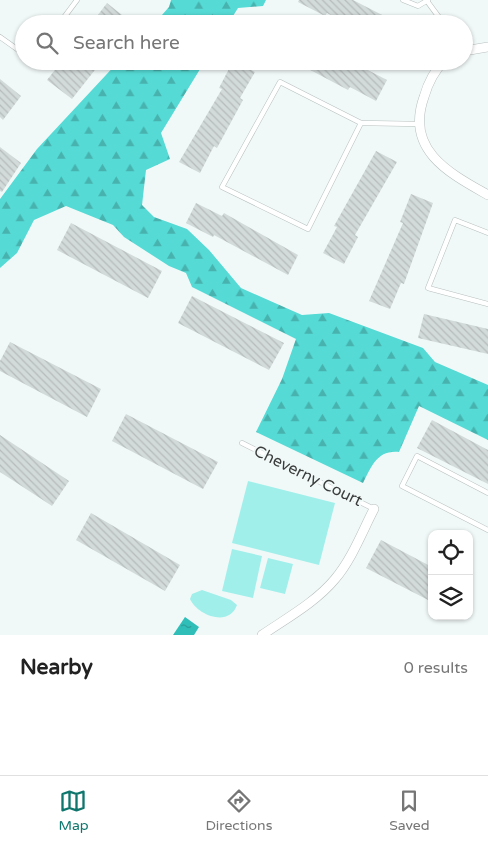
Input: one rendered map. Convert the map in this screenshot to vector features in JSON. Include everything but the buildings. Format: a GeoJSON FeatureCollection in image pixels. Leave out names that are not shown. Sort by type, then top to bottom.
{"type":"FeatureCollection","features":[{"type":"Feature","properties":{"kind":"street"},"geometry":{"type":"LineString","coordinates":[[473,49],[488,47]]}},
{"type":"Feature","properties":{"kind":"street"},"geometry":{"type":"LineString","coordinates":[[438,70],[430,81],[420,109],[419,124],[427,148],[442,167],[488,195]]}},
{"type":"Feature","properties":{"kind":"street"},"geometry":{"type":"LineString","coordinates":[[262,635],[321,593],[335,580],[374,508]]}},
{"type":"Feature","properties":{"kind":"lane"},"geometry":{"type":"LineString","coordinates":[[66,15],[77,0]]}},
{"type":"Feature","properties":{"kind":"lane"},"geometry":{"type":"LineString","coordinates":[[403,0],[418,6],[428,0],[438,15]]}},
{"type":"Feature","properties":{"kind":"lane"},"geometry":{"type":"LineString","coordinates":[[0,36],[15,47]]}},
{"type":"Feature","properties":{"kind":"lane"},"geometry":{"type":"LineString","coordinates":[[362,123],[308,229],[222,187],[280,82],[362,123],[419,124]]}},
{"type":"Feature","properties":{"kind":"lane"},"geometry":{"type":"LineString","coordinates":[[488,233],[455,220],[428,288],[488,304]]}},
{"type":"Feature","properties":{"kind":"lane","name":"Cheverny Court"},"geometry":{"type":"LineString","coordinates":[[242,443],[374,508]]}},
{"type":"Feature","properties":{"kind":"lane"},"geometry":{"type":"LineString","coordinates":[[488,493],[417,456],[402,486],[488,530]]}},
{"type":"Feature","properties":{"kind":"green space"},"geometry":{"type":"Polygon","coordinates":[[[171,0],[266,0],[263,6],[238,8],[234,15],[162,15],[169,7],[171,0]]]}},
{"type":"Feature","properties":{"kind":"green space"},"geometry":{"type":"Polygon","coordinates":[[[111,70],[200,70],[161,133],[170,159],[146,170],[142,205],[154,217],[187,229],[209,250],[241,288],[302,315],[329,313],[423,348],[435,362],[488,385],[488,440],[419,406],[399,452],[380,456],[363,483],[256,432],[282,379],[296,339],[192,287],[186,273],[169,266],[124,237],[113,225],[66,206],[34,220],[17,253],[0,268],[0,199],[37,149],[111,70]]]}},
{"type":"Feature","properties":{"kind":"shaded area"},"geometry":{"type":"Polygon","coordinates":[[[248,481],[335,503],[319,565],[232,543],[248,481]]]}},
{"type":"Feature","properties":{"kind":"shaded area"},"geometry":{"type":"Polygon","coordinates":[[[232,549],[262,556],[253,598],[222,591],[232,549]]]}},
{"type":"Feature","properties":{"kind":"shaded area"},"geometry":{"type":"Polygon","coordinates":[[[268,558],[293,564],[285,594],[260,588],[268,558]]]}},
{"type":"Feature","properties":{"kind":"shaded area"},"geometry":{"type":"Polygon","coordinates":[[[202,590],[231,600],[237,605],[233,612],[227,616],[213,617],[206,614],[199,610],[190,599],[192,594],[202,590]]]}},
{"type":"Feature","properties":{"kind":"water"},"geometry":{"type":"Polygon","coordinates":[[[185,617],[199,627],[194,635],[173,635],[185,617]]]}}]}
